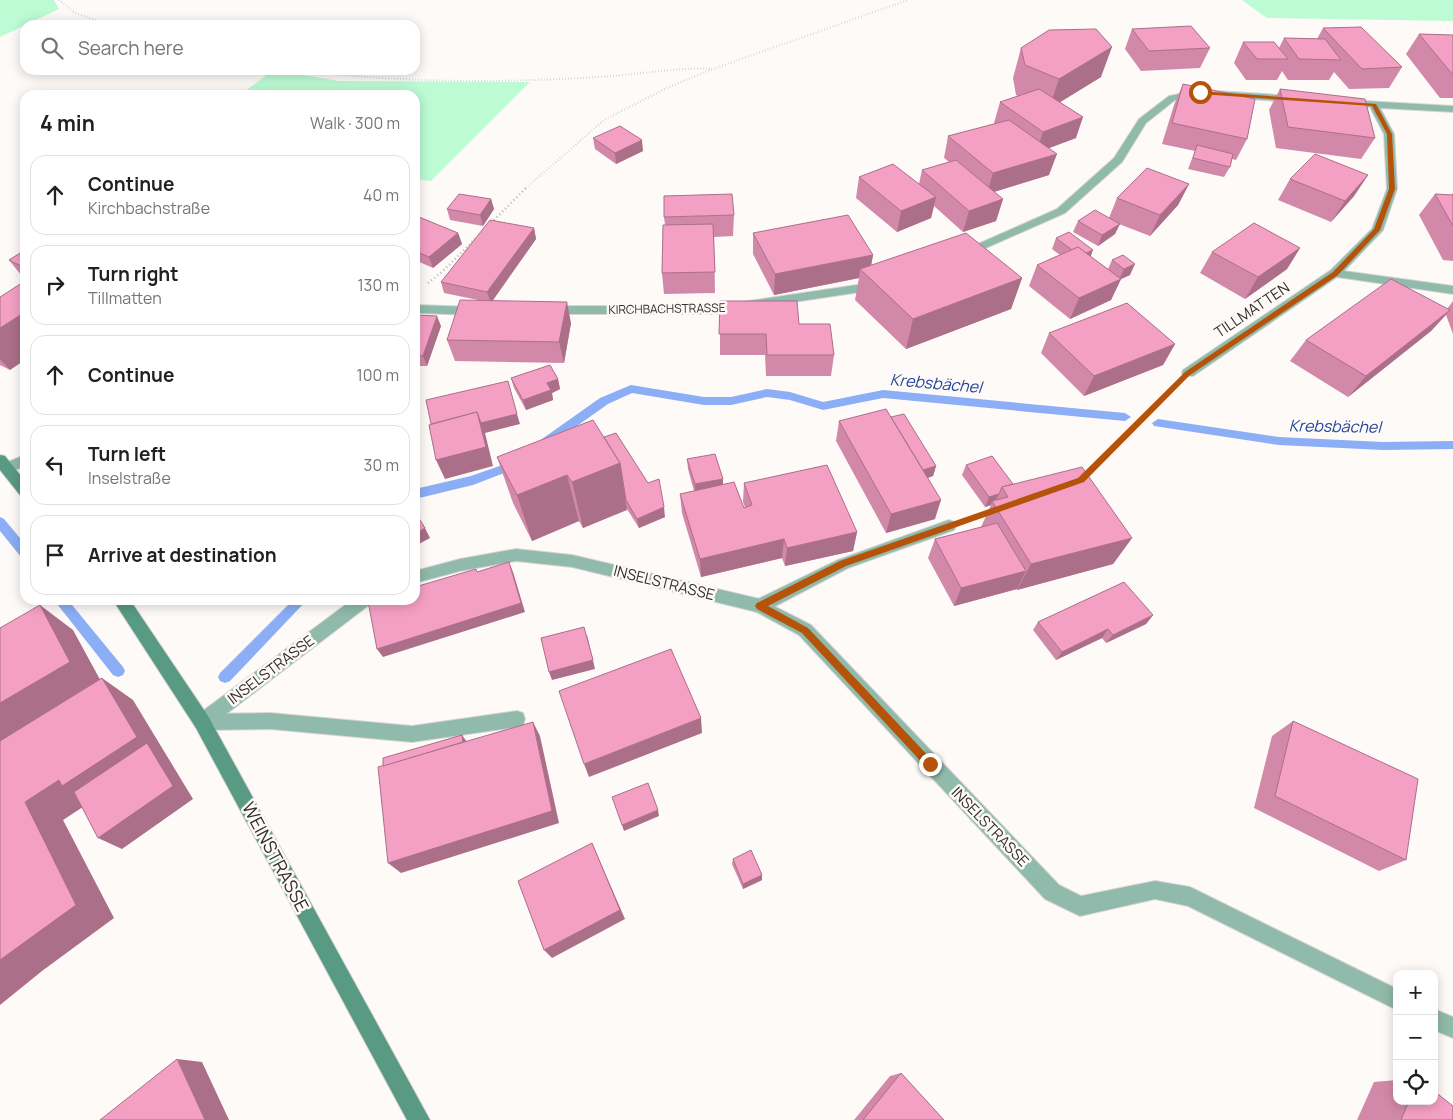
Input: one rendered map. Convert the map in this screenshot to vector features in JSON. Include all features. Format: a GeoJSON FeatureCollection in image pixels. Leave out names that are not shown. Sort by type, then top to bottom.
{"type":"FeatureCollection","features":[{"type":"Feature","properties":{"kind":"main road"},"geometry":{"type":"LineString","coordinates":[[4,464],[20,485]]}},
{"type":"Feature","properties":{"kind":"main road","name":"WEINSTRASSE"},"geometry":{"type":"LineString","coordinates":[[124,605],[202,722],[389,1069],[419,1120]]}},
{"type":"Feature","properties":{"kind":"street"},"geometry":{"type":"LineString","coordinates":[[956,257],[984,247],[1061,211],[1118,160],[1142,122],[1172,98],[1200,92],[1306,100]]}},
{"type":"Feature","properties":{"kind":"street"},"geometry":{"type":"LineString","coordinates":[[1335,102],[1453,109]]}},
{"type":"Feature","properties":{"kind":"street","name":"TILLMATTEN"},"geometry":{"type":"LineString","coordinates":[[1188,374],[1335,273],[1377,230],[1392,189],[1390,134],[1374,105]]}},
{"type":"Feature","properties":{"kind":"street"},"geometry":{"type":"LineString","coordinates":[[1335,273],[1453,290]]}},
{"type":"Feature","properties":{"kind":"street","name":"KIRCHBACHSTRASSE"},"geometry":{"type":"LineString","coordinates":[[537,310],[714,310],[873,288],[892,281]]}},
{"type":"Feature","properties":{"kind":"street"},"geometry":{"type":"LineString","coordinates":[[420,309],[488,311]]}},
{"type":"Feature","properties":{"kind":"street"},"geometry":{"type":"LineString","coordinates":[[4,464],[20,461]]}},
{"type":"Feature","properties":{"kind":"street"},"geometry":{"type":"LineString","coordinates":[[760,606],[843,564],[949,526]]}},
{"type":"Feature","properties":{"kind":"street","name":"INSELSTRASSE"},"geometry":{"type":"LineString","coordinates":[[420,576],[460,565],[516,555],[572,561],[760,606],[805,630],[1052,892],[1080,906],[1155,890],[1190,897],[1393,998]]}},
{"type":"Feature","properties":{"kind":"street","name":"INSELSTRASSE"},"geometry":{"type":"LineString","coordinates":[[202,722],[357,605]]}},
{"type":"Feature","properties":{"kind":"street"},"geometry":{"type":"LineString","coordinates":[[202,722],[270,721],[412,734],[516,720]]}},
{"type":"Feature","properties":{"kind":"street"},"geometry":{"type":"LineString","coordinates":[[1438,1020],[1453,1028]]}},
{"type":"Feature","properties":{"kind":"path"},"geometry":{"type":"LineString","coordinates":[[59,0],[75,13],[95,20]]}},
{"type":"Feature","properties":{"kind":"path"},"geometry":{"type":"LineString","coordinates":[[490,224],[539,175],[604,120],[669,87],[908,0]]}},
{"type":"Feature","properties":{"kind":"path"},"geometry":{"type":"LineString","coordinates":[[334,75],[457,80],[586,78],[697,68],[713,70]]}},
{"type":"Feature","properties":{"kind":"path"},"geometry":{"type":"LineString","coordinates":[[422,287],[442,272],[476,238]]}},
{"type":"Feature","properties":{"kind":"path"},"geometry":{"type":"LineString","coordinates":[[1081,480],[1188,374]]}},
{"type":"Feature","properties":{"kind":"path"},"geometry":{"type":"LineString","coordinates":[[949,526],[993,511]]}},
{"type":"Feature","properties":{"kind":"green space"},"geometry":{"type":"Polygon","coordinates":[[[0,0],[54,0],[59,9],[36,20],[20,20],[20,28],[0,37],[0,0]]]}},
{"type":"Feature","properties":{"kind":"green space"},"geometry":{"type":"Polygon","coordinates":[[[1242,0],[1453,0],[1453,21],[1267,18],[1242,0]]]}},
{"type":"Feature","properties":{"kind":"green space"},"geometry":{"type":"Polygon","coordinates":[[[266,75],[303,75],[339,81],[530,82],[431,181],[420,180],[420,90],[247,90],[266,75]]]}},
{"type":"Feature","properties":{"kind":"building"},"geometry":{"type":"Polygon","coordinates":[[[1191,26],[1210,48],[1149,51],[1132,29],[1191,26]]]}},
{"type":"Feature","properties":{"kind":"building"},"geometry":{"type":"Polygon","coordinates":[[[1361,27],[1402,67],[1362,69],[1323,28],[1361,27]]]}},
{"type":"Feature","properties":{"kind":"building"},"geometry":{"type":"Polygon","coordinates":[[[1096,29],[1112,47],[1059,79],[1025,65],[1021,48],[1049,30],[1096,29]]]}},
{"type":"Feature","properties":{"kind":"building"},"geometry":{"type":"Polygon","coordinates":[[[1419,34],[1453,35],[1453,75],[1419,34]]]}},
{"type":"Feature","properties":{"kind":"building"},"geometry":{"type":"Polygon","coordinates":[[[1284,38],[1325,39],[1341,60],[1299,59],[1284,38]]]}},
{"type":"Feature","properties":{"kind":"building"},"geometry":{"type":"Polygon","coordinates":[[[1243,42],[1274,42],[1288,59],[1257,59],[1243,42]]]}},
{"type":"Feature","properties":{"kind":"building"},"geometry":{"type":"Polygon","coordinates":[[[1183,84],[1255,99],[1247,139],[1172,123],[1183,84]]]}},
{"type":"Feature","properties":{"kind":"building"},"geometry":{"type":"Polygon","coordinates":[[[1039,89],[1083,117],[1043,132],[1000,102],[1039,89]]]}},
{"type":"Feature","properties":{"kind":"building"},"geometry":{"type":"Polygon","coordinates":[[[1280,89],[1365,99],[1375,138],[1288,127],[1280,89]]]}},
{"type":"Feature","properties":{"kind":"building"},"geometry":{"type":"Polygon","coordinates":[[[1009,120],[1057,154],[993,173],[948,136],[1009,120]]]}},
{"type":"Feature","properties":{"kind":"building"},"geometry":{"type":"Polygon","coordinates":[[[620,126],[642,140],[615,153],[593,138],[620,126]]]}},
{"type":"Feature","properties":{"kind":"building"},"geometry":{"type":"Polygon","coordinates":[[[1197,145],[1233,154],[1230,167],[1193,158],[1197,145]]]}},
{"type":"Feature","properties":{"kind":"building"},"geometry":{"type":"Polygon","coordinates":[[[1315,154],[1368,175],[1345,201],[1290,179],[1315,154]]]}},
{"type":"Feature","properties":{"kind":"building"},"geometry":{"type":"Polygon","coordinates":[[[956,160],[1003,199],[969,211],[922,170],[956,160]]]}},
{"type":"Feature","properties":{"kind":"building"},"geometry":{"type":"Polygon","coordinates":[[[893,164],[936,197],[901,211],[859,177],[893,164]]]}},
{"type":"Feature","properties":{"kind":"building"},"geometry":{"type":"Polygon","coordinates":[[[1147,168],[1189,184],[1160,215],[1117,198],[1147,168]]]}},
{"type":"Feature","properties":{"kind":"building"},"geometry":{"type":"Polygon","coordinates":[[[459,194],[491,199],[480,215],[447,209],[459,194]]]}},
{"type":"Feature","properties":{"kind":"building"},"geometry":{"type":"Polygon","coordinates":[[[732,194],[734,215],[664,217],[664,196],[732,194]]]}},
{"type":"Feature","properties":{"kind":"building"},"geometry":{"type":"Polygon","coordinates":[[[1435,194],[1453,195],[1453,226],[1435,194]]]}},
{"type":"Feature","properties":{"kind":"building"},"geometry":{"type":"Polygon","coordinates":[[[1095,210],[1120,224],[1102,235],[1078,221],[1095,210]]]}},
{"type":"Feature","properties":{"kind":"building"},"geometry":{"type":"Polygon","coordinates":[[[848,215],[873,255],[775,274],[753,233],[848,215]]]}},
{"type":"Feature","properties":{"kind":"building"},"geometry":{"type":"Polygon","coordinates":[[[420,217],[458,233],[429,257],[420,253],[420,217]]]}},
{"type":"Feature","properties":{"kind":"building"},"geometry":{"type":"Polygon","coordinates":[[[490,220],[534,228],[487,292],[441,282],[490,220]]]}},
{"type":"Feature","properties":{"kind":"building"},"geometry":{"type":"Polygon","coordinates":[[[1254,223],[1300,248],[1258,277],[1212,252],[1254,223]]]}},
{"type":"Feature","properties":{"kind":"building"},"geometry":{"type":"Polygon","coordinates":[[[713,224],[715,272],[662,273],[663,225],[713,224]]]}},
{"type":"Feature","properties":{"kind":"building"},"geometry":{"type":"Polygon","coordinates":[[[1069,232],[1093,250],[1086,253],[1078,247],[1072,250],[1056,238],[1069,232]]]}},
{"type":"Feature","properties":{"kind":"building"},"geometry":{"type":"Polygon","coordinates":[[[966,233],[1022,278],[913,319],[860,269],[966,233]]]}},
{"type":"Feature","properties":{"kind":"building"},"geometry":{"type":"Polygon","coordinates":[[[1078,247],[1121,279],[1079,298],[1037,265],[1078,247]]]}},
{"type":"Feature","properties":{"kind":"building"},"geometry":{"type":"Polygon","coordinates":[[[20,253],[20,266],[9,260],[20,253]]]}},
{"type":"Feature","properties":{"kind":"building"},"geometry":{"type":"Polygon","coordinates":[[[1123,255],[1135,264],[1124,269],[1112,260],[1123,255]]]}},
{"type":"Feature","properties":{"kind":"building"},"geometry":{"type":"Polygon","coordinates":[[[1391,279],[1450,310],[1366,376],[1306,340],[1391,279]]]}},
{"type":"Feature","properties":{"kind":"building"},"geometry":{"type":"Polygon","coordinates":[[[20,284],[20,315],[0,328],[0,297],[20,284]]]}},
{"type":"Feature","properties":{"kind":"building"},"geometry":{"type":"Polygon","coordinates":[[[460,300],[567,302],[559,342],[447,340],[460,300]]]}},
{"type":"Feature","properties":{"kind":"building"},"geometry":{"type":"Polygon","coordinates":[[[720,301],[797,301],[799,324],[830,324],[834,355],[767,355],[766,334],[719,334],[720,301]]]}},
{"type":"Feature","properties":{"kind":"building"},"geometry":{"type":"Polygon","coordinates":[[[1127,303],[1175,344],[1094,376],[1049,333],[1127,303]]]}},
{"type":"Feature","properties":{"kind":"building"},"geometry":{"type":"Polygon","coordinates":[[[420,315],[437,316],[423,356],[420,356],[420,315]]]}},
{"type":"Feature","properties":{"kind":"building"},"geometry":{"type":"Polygon","coordinates":[[[550,365],[558,379],[547,383],[551,390],[523,400],[511,378],[550,365]]]}},
{"type":"Feature","properties":{"kind":"building"},"geometry":{"type":"Polygon","coordinates":[[[508,381],[517,414],[481,423],[477,412],[431,424],[426,400],[508,381]]]}},
{"type":"Feature","properties":{"kind":"building"},"geometry":{"type":"Polygon","coordinates":[[[886,409],[941,500],[891,514],[839,421],[886,409]]]}},
{"type":"Feature","properties":{"kind":"building"},"geometry":{"type":"Polygon","coordinates":[[[477,412],[486,447],[436,460],[429,425],[477,412]]]}},
{"type":"Feature","properties":{"kind":"building"},"geometry":{"type":"Polygon","coordinates":[[[904,414],[936,466],[923,470],[891,417],[904,414]]]}},
{"type":"Feature","properties":{"kind":"building"},"geometry":{"type":"Polygon","coordinates":[[[593,420],[620,463],[572,482],[567,475],[517,495],[497,457],[593,420]]]}},
{"type":"Feature","properties":{"kind":"building"},"geometry":{"type":"Polygon","coordinates":[[[616,433],[648,483],[659,479],[664,507],[637,519],[626,500],[620,463],[604,437],[616,433]]]}},
{"type":"Feature","properties":{"kind":"building"},"geometry":{"type":"Polygon","coordinates":[[[715,454],[723,479],[695,484],[687,459],[715,454]]]}},
{"type":"Feature","properties":{"kind":"building"},"geometry":{"type":"Polygon","coordinates":[[[992,456],[1013,484],[1002,487],[999,494],[989,497],[966,465],[992,456]]]}},
{"type":"Feature","properties":{"kind":"building"},"geometry":{"type":"Polygon","coordinates":[[[827,465],[857,532],[787,548],[784,539],[700,559],[680,494],[734,482],[744,508],[752,505],[744,483],[827,465]]]}},
{"type":"Feature","properties":{"kind":"building"},"geometry":{"type":"Polygon","coordinates":[[[1082,467],[1132,538],[1031,564],[992,501],[1008,497],[1002,487],[1082,467]]]}},
{"type":"Feature","properties":{"kind":"building"},"geometry":{"type":"Polygon","coordinates":[[[420,520],[425,528],[420,531],[420,520]]]}},
{"type":"Feature","properties":{"kind":"building"},"geometry":{"type":"Polygon","coordinates":[[[997,523],[1026,571],[961,588],[935,539],[997,523]]]}},
{"type":"Feature","properties":{"kind":"building"},"geometry":{"type":"Polygon","coordinates":[[[509,562],[521,603],[377,649],[369,605],[420,605],[420,586],[476,569],[477,572],[509,562]]]}},
{"type":"Feature","properties":{"kind":"building"},"geometry":{"type":"Polygon","coordinates":[[[1124,582],[1153,615],[1113,635],[1108,629],[1062,652],[1038,622],[1124,582]]]}},
{"type":"Feature","properties":{"kind":"building"},"geometry":{"type":"Polygon","coordinates":[[[40,605],[70,662],[0,703],[0,628],[40,605]]]}},
{"type":"Feature","properties":{"kind":"building"},"geometry":{"type":"Polygon","coordinates":[[[584,627],[593,660],[549,672],[541,638],[584,627]]]}},
{"type":"Feature","properties":{"kind":"building"},"geometry":{"type":"Polygon","coordinates":[[[671,649],[701,718],[584,764],[559,691],[671,649]]]}},
{"type":"Feature","properties":{"kind":"building"},"geometry":{"type":"Polygon","coordinates":[[[102,678],[137,737],[62,786],[59,780],[25,802],[76,905],[0,960],[0,741],[102,678]]]}},
{"type":"Feature","properties":{"kind":"building"},"geometry":{"type":"Polygon","coordinates":[[[1293,721],[1418,779],[1406,860],[1275,796],[1293,721]]]}},
{"type":"Feature","properties":{"kind":"building"},"geometry":{"type":"Polygon","coordinates":[[[533,722],[552,811],[388,863],[378,767],[533,722]]]}},
{"type":"Feature","properties":{"kind":"building"},"geometry":{"type":"Polygon","coordinates":[[[462,735],[463,742],[383,766],[383,758],[462,735]]]}},
{"type":"Feature","properties":{"kind":"building"},"geometry":{"type":"Polygon","coordinates":[[[147,743],[173,786],[98,838],[74,792],[147,743]]]}},
{"type":"Feature","properties":{"kind":"building"},"geometry":{"type":"Polygon","coordinates":[[[648,783],[658,810],[622,825],[612,797],[648,783]]]}},
{"type":"Feature","properties":{"kind":"building"},"geometry":{"type":"Polygon","coordinates":[[[592,843],[620,910],[544,950],[518,881],[592,843]]]}},
{"type":"Feature","properties":{"kind":"building"},"geometry":{"type":"Polygon","coordinates":[[[751,850],[762,875],[743,884],[733,859],[751,850]]]}},
{"type":"Feature","properties":{"kind":"building"},"geometry":{"type":"Polygon","coordinates":[[[177,1059],[205,1120],[100,1120],[177,1059]]]}},
{"type":"Feature","properties":{"kind":"building"},"geometry":{"type":"Polygon","coordinates":[[[901,1073],[944,1120],[863,1120],[901,1073]]]}},
{"type":"Feature","properties":{"kind":"building"},"geometry":{"type":"Polygon","coordinates":[[[1438,1094],[1453,1106],[1453,1120],[1401,1120],[1407,1105],[1438,1105],[1438,1094]]]}},
{"type":"Feature","properties":{"kind":"waterway","name":"Krebsbächel"},"geometry":{"type":"LineString","coordinates":[[546,442],[604,401],[631,389],[704,401],[731,401],[767,393],[790,396],[823,406],[883,394],[1125,417]]}},
{"type":"Feature","properties":{"kind":"waterway","name":"Krebsbächel"},"geometry":{"type":"LineString","coordinates":[[1158,423],[1279,441],[1383,446],[1453,445]]}},
{"type":"Feature","properties":{"kind":"waterway","name":"Krebsbächel"},"geometry":{"type":"LineString","coordinates":[[420,493],[473,480],[516,464]]}},
{"type":"Feature","properties":{"kind":"waterway","name":"Krebsbächel"},"geometry":{"type":"LineString","coordinates":[[0,522],[20,547]]}},
{"type":"Feature","properties":{"kind":"waterway","name":"Krebsbächel"},"geometry":{"type":"LineString","coordinates":[[64,605],[118,671]]}},
{"type":"Feature","properties":{"kind":"waterway","name":"Krebsbächel"},"geometry":{"type":"LineString","coordinates":[[225,677],[296,605]]}},
{"type":"Feature","properties":{"kind":"route"},"geometry":{"type":"LineString","coordinates":[[930,764],[805,630],[760,606],[843,564],[1081,480],[1188,374],[1335,273],[1377,230],[1392,189],[1390,134],[1374,105],[1200,92]]}}]}
